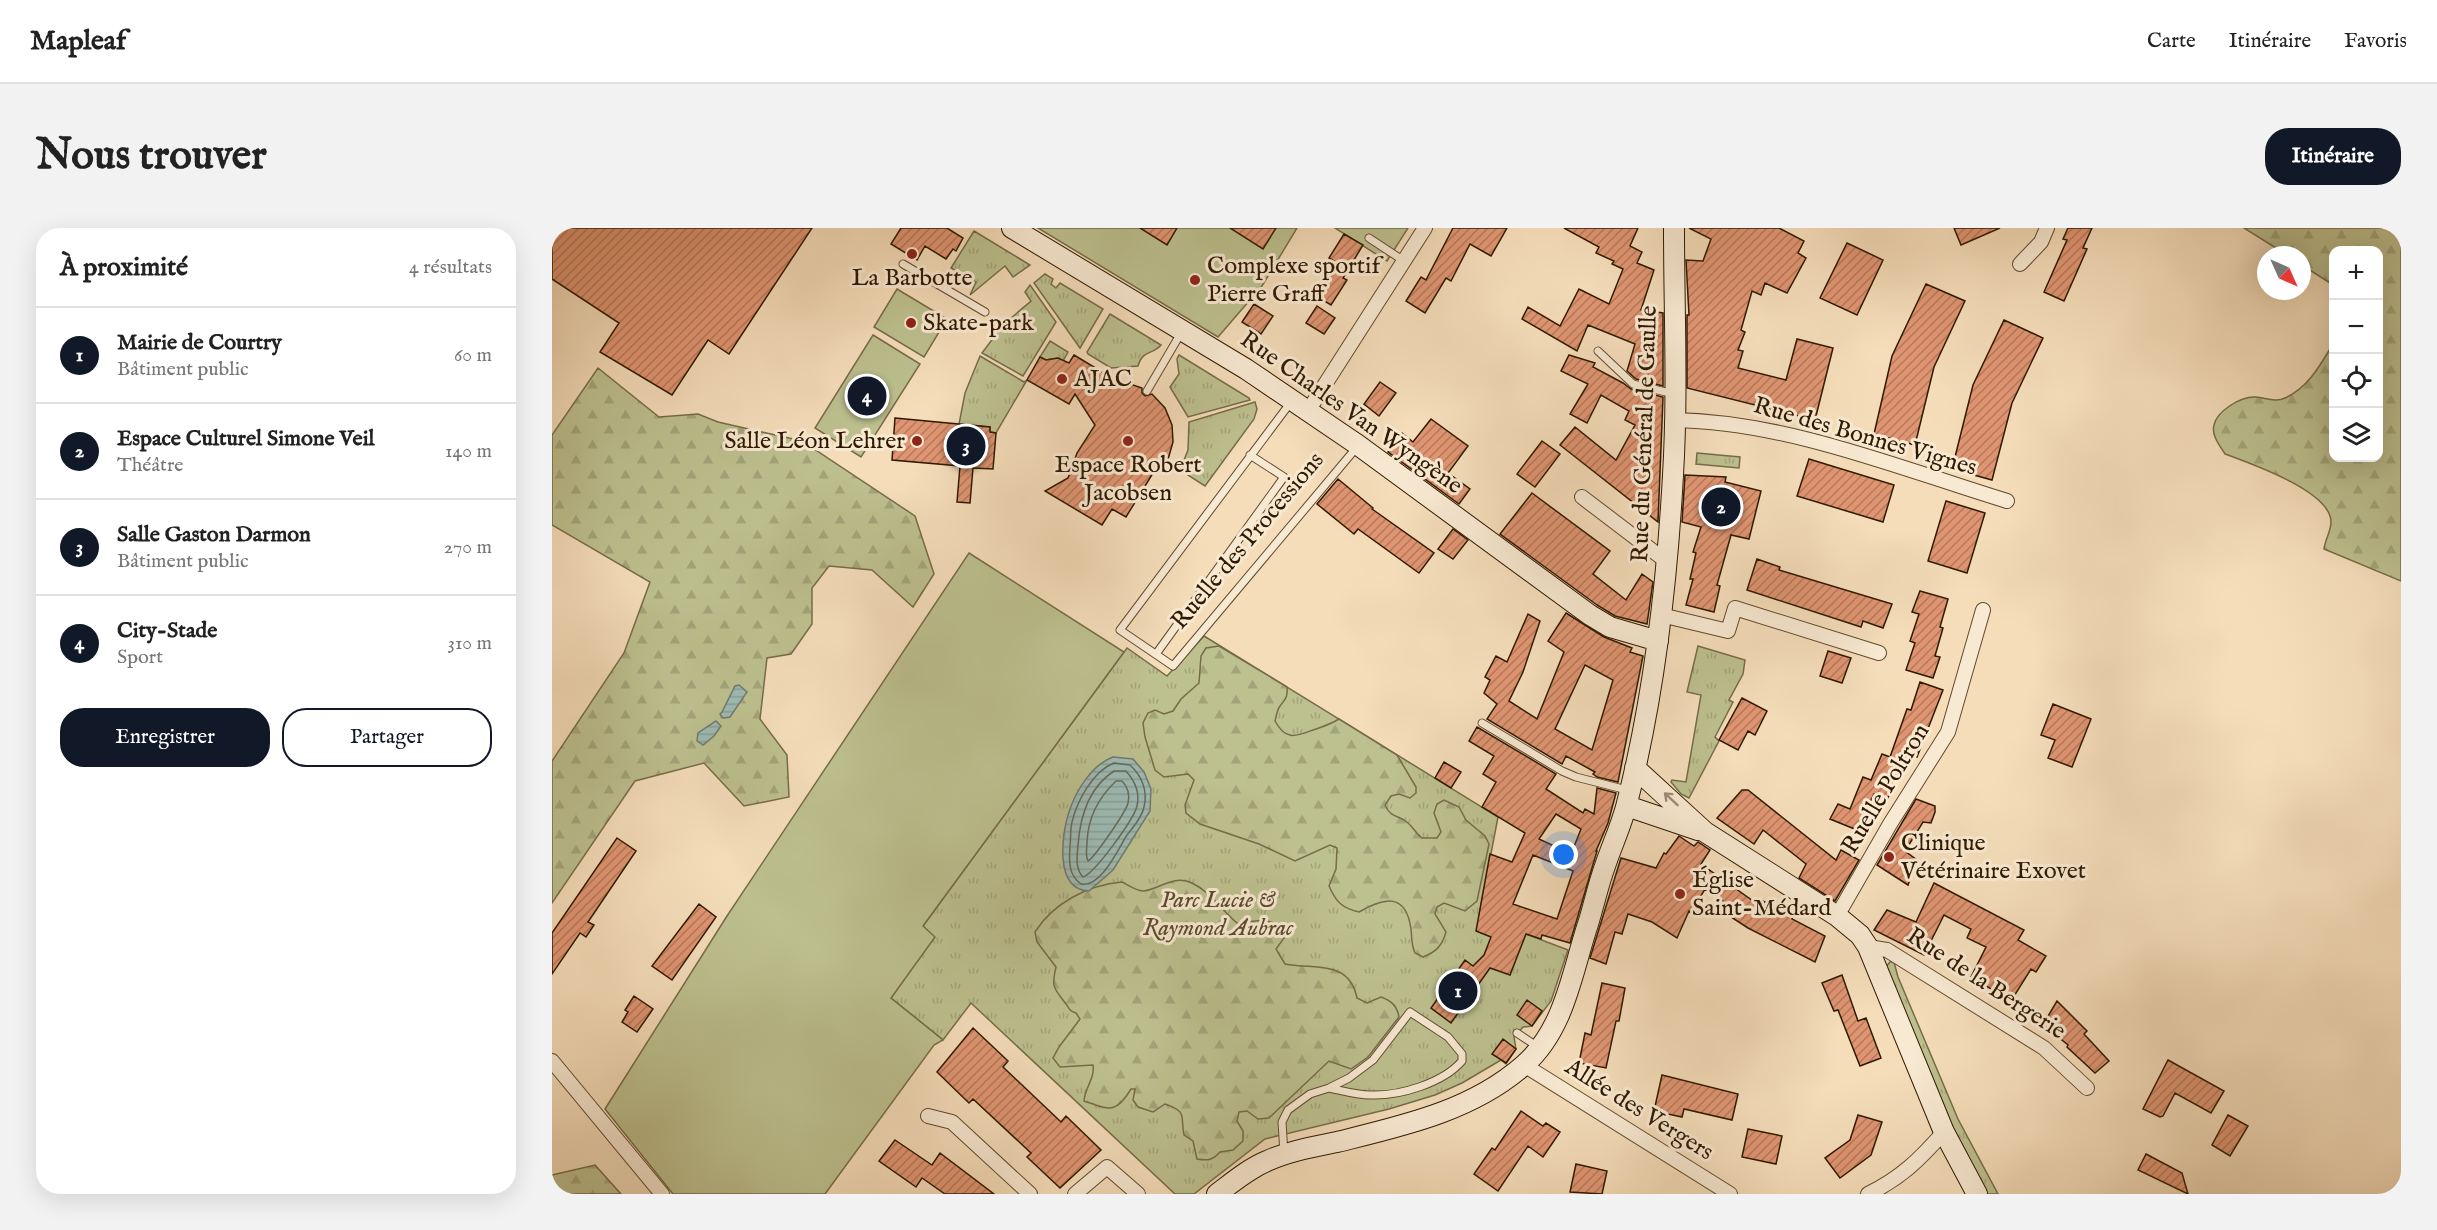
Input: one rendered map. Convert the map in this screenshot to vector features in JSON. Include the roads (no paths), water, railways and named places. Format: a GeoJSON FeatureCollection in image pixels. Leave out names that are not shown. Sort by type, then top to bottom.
{"type":"FeatureCollection","features":[{"type":"Feature","properties":{"kind":"main road","name":"Rue Charles Van Wyngène"},"geometry":{"type":"LineString","coordinates":[[1012,228],[1246,369],[1358,445],[1590,615],[1610,627],[1658,641]]}},
{"type":"Feature","properties":{"kind":"main road","name":"Rue du Général de Gaulle"},"geometry":{"type":"LineString","coordinates":[[1217,1194],[1241,1175],[1284,1154],[1404,1125],[1452,1109],[1490,1089],[1524,1065],[1540,1048],[1562,1010],[1602,874],[1628,798],[1658,641],[1673,475],[1674,228]]}},
{"type":"Feature","properties":{"kind":"main road","name":"Rue de la Bergerie"},"geometry":{"type":"LineString","coordinates":[[1635,768],[1705,832]]}},
{"type":"Feature","properties":{"kind":"main road","name":"Rue de la Bergerie"},"geometry":{"type":"LineString","coordinates":[[1628,798],[1705,832],[1837,916],[1860,935],[1868,947]]}},
{"type":"Feature","properties":{"kind":"main road"},"geometry":{"type":"LineString","coordinates":[[1868,947],[1944,1132],[1977,1194]]}},
{"type":"Feature","properties":{"kind":"street","name":"Ruelle des Processions"},"geometry":{"type":"LineString","coordinates":[[1300,406],[1425,228]]}},
{"type":"Feature","properties":{"kind":"street"},"geometry":{"type":"LineString","coordinates":[[2020,264],[2041,242],[2047,228]]}},
{"type":"Feature","properties":{"kind":"street","name":"Rue des Bonnes Vignes"},"geometry":{"type":"LineString","coordinates":[[1674,420],[1728,423],[1778,432],[2007,501]]}},
{"type":"Feature","properties":{"kind":"street"},"geometry":{"type":"LineString","coordinates":[[1582,496],[1666,561]]}},
{"type":"Feature","properties":{"kind":"street"},"geometry":{"type":"LineString","coordinates":[[1661,615],[1728,631],[1735,608],[1879,653]]}},
{"type":"Feature","properties":{"kind":"street","name":"Ruelle Poltron"},"geometry":{"type":"LineString","coordinates":[[1837,916],[1858,890],[1890,824],[1948,732],[1983,610]]}},
{"type":"Feature","properties":{"kind":"street","name":"Rue de la Bergerie"},"geometry":{"type":"LineString","coordinates":[[1868,947],[1887,950],[2044,1048],[2087,1088]]}},
{"type":"Feature","properties":{"kind":"street"},"geometry":{"type":"LineString","coordinates":[[552,1061],[662,1194]]}},
{"type":"Feature","properties":{"kind":"street","name":"Allée des Vergers"},"geometry":{"type":"LineString","coordinates":[[1524,1065],[1730,1194]]}},
{"type":"Feature","properties":{"kind":"street"},"geometry":{"type":"LineString","coordinates":[[928,1116],[951,1122],[1030,1194]]}},
{"type":"Feature","properties":{"kind":"street"},"geometry":{"type":"LineString","coordinates":[[1868,1194],[1914,1165],[1944,1132]]}},
{"type":"Feature","properties":{"kind":"street"},"geometry":{"type":"LineString","coordinates":[[1075,1194],[1107,1167],[1138,1194]]}},
{"type":"Feature","properties":{"kind":"lane"},"geometry":{"type":"LineString","coordinates":[[1369,238],[1404,261]]}},
{"type":"Feature","properties":{"kind":"lane"},"geometry":{"type":"LineString","coordinates":[[903,264],[985,312]]}},
{"type":"Feature","properties":{"kind":"lane"},"geometry":{"type":"LineString","coordinates":[[1147,391],[1182,331]]}},
{"type":"Feature","properties":{"kind":"lane"},"geometry":{"type":"LineString","coordinates":[[1598,351],[1633,384],[1675,395]]}},
{"type":"Feature","properties":{"kind":"lane"},"geometry":{"type":"LineString","coordinates":[[1250,454],[1284,477],[1156,654],[1120,630],[1250,454],[1300,406]]}},
{"type":"Feature","properties":{"kind":"lane","name":"Ruelle des Processions"},"geometry":{"type":"LineString","coordinates":[[1156,654],[1173,666],[1358,445]]}},
{"type":"Feature","properties":{"kind":"lane"},"geometry":{"type":"LineString","coordinates":[[1482,723],[1562,771],[1628,798]]}},
{"type":"Feature","properties":{"kind":"lane"},"geometry":{"type":"LineString","coordinates":[[1284,1154],[1282,1122],[1288,1110],[1310,1094],[1349,1078],[1373,1060],[1410,1012],[1448,1037],[1462,1054],[1462,1061],[1452,1071],[1404,1090],[1373,1095],[1329,1088]]}},
{"type":"Feature","properties":{"kind":"lane"},"geometry":{"type":"LineString","coordinates":[[1517,1033],[1540,1048]]}},
{"type":"Feature","properties":{"kind":"water"},"geometry":{"type":"Polygon","coordinates":[[[739,685],[747,692],[730,717],[723,718],[720,714],[735,686],[739,685]]]}},
{"type":"Feature","properties":{"kind":"water"},"geometry":{"type":"Polygon","coordinates":[[[716,721],[721,726],[714,736],[703,745],[697,741],[698,733],[716,721]]]}},
{"type":"Feature","properties":{"kind":"water"},"geometry":{"type":"Polygon","coordinates":[[[1113,757],[1133,759],[1144,772],[1151,789],[1150,811],[1113,870],[1089,891],[1078,888],[1070,881],[1065,870],[1063,844],[1067,819],[1077,793],[1092,771],[1113,757]]]}},
{"type":"Feature","properties":{"kind":"place","name":"La Barbotte"},"geometry":{"type":"Point","coordinates":[912,254]}},
{"type":"Feature","properties":{"kind":"place","name":"Complexe sportif Pierre Graff"},"geometry":{"type":"Point","coordinates":[1195,280]}},
{"type":"Feature","properties":{"kind":"place","name":"Skate-park"},"geometry":{"type":"Point","coordinates":[911,323]}},
{"type":"Feature","properties":{"kind":"place","name":"AJAC"},"geometry":{"type":"Point","coordinates":[1062,379]}},
{"type":"Feature","properties":{"kind":"place","name":"City-Stade"},"geometry":{"type":"Point","coordinates":[867,396]}},
{"type":"Feature","properties":{"kind":"place","name":"Salle Léon Lehrer"},"geometry":{"type":"Point","coordinates":[917,441]}},
{"type":"Feature","properties":{"kind":"place","name":"Espace Robert Jacobsen"},"geometry":{"type":"Point","coordinates":[1128,441]}},
{"type":"Feature","properties":{"kind":"place","name":"Salle Gaston Darmon"},"geometry":{"type":"Point","coordinates":[966,446]}},
{"type":"Feature","properties":{"kind":"place","name":"Espace Culturel Simone Veil"},"geometry":{"type":"Point","coordinates":[1721,507]}},
{"type":"Feature","properties":{"kind":"place","name":"Clinique Vétérinaire Exovet"},"geometry":{"type":"Point","coordinates":[1889,857]}},
{"type":"Feature","properties":{"kind":"place","name":"Église Saint-Médard"},"geometry":{"type":"Point","coordinates":[1680,894]}},
{"type":"Feature","properties":{"kind":"place","name":"Mairie de Courtry"},"geometry":{"type":"Point","coordinates":[1458,991]}},
{"type":"Feature","properties":{"kind":"park label","name":"Parc Lucie & Raymond Aubrac"},"geometry":{"type":"Point","coordinates":[1218,914]}}]}
